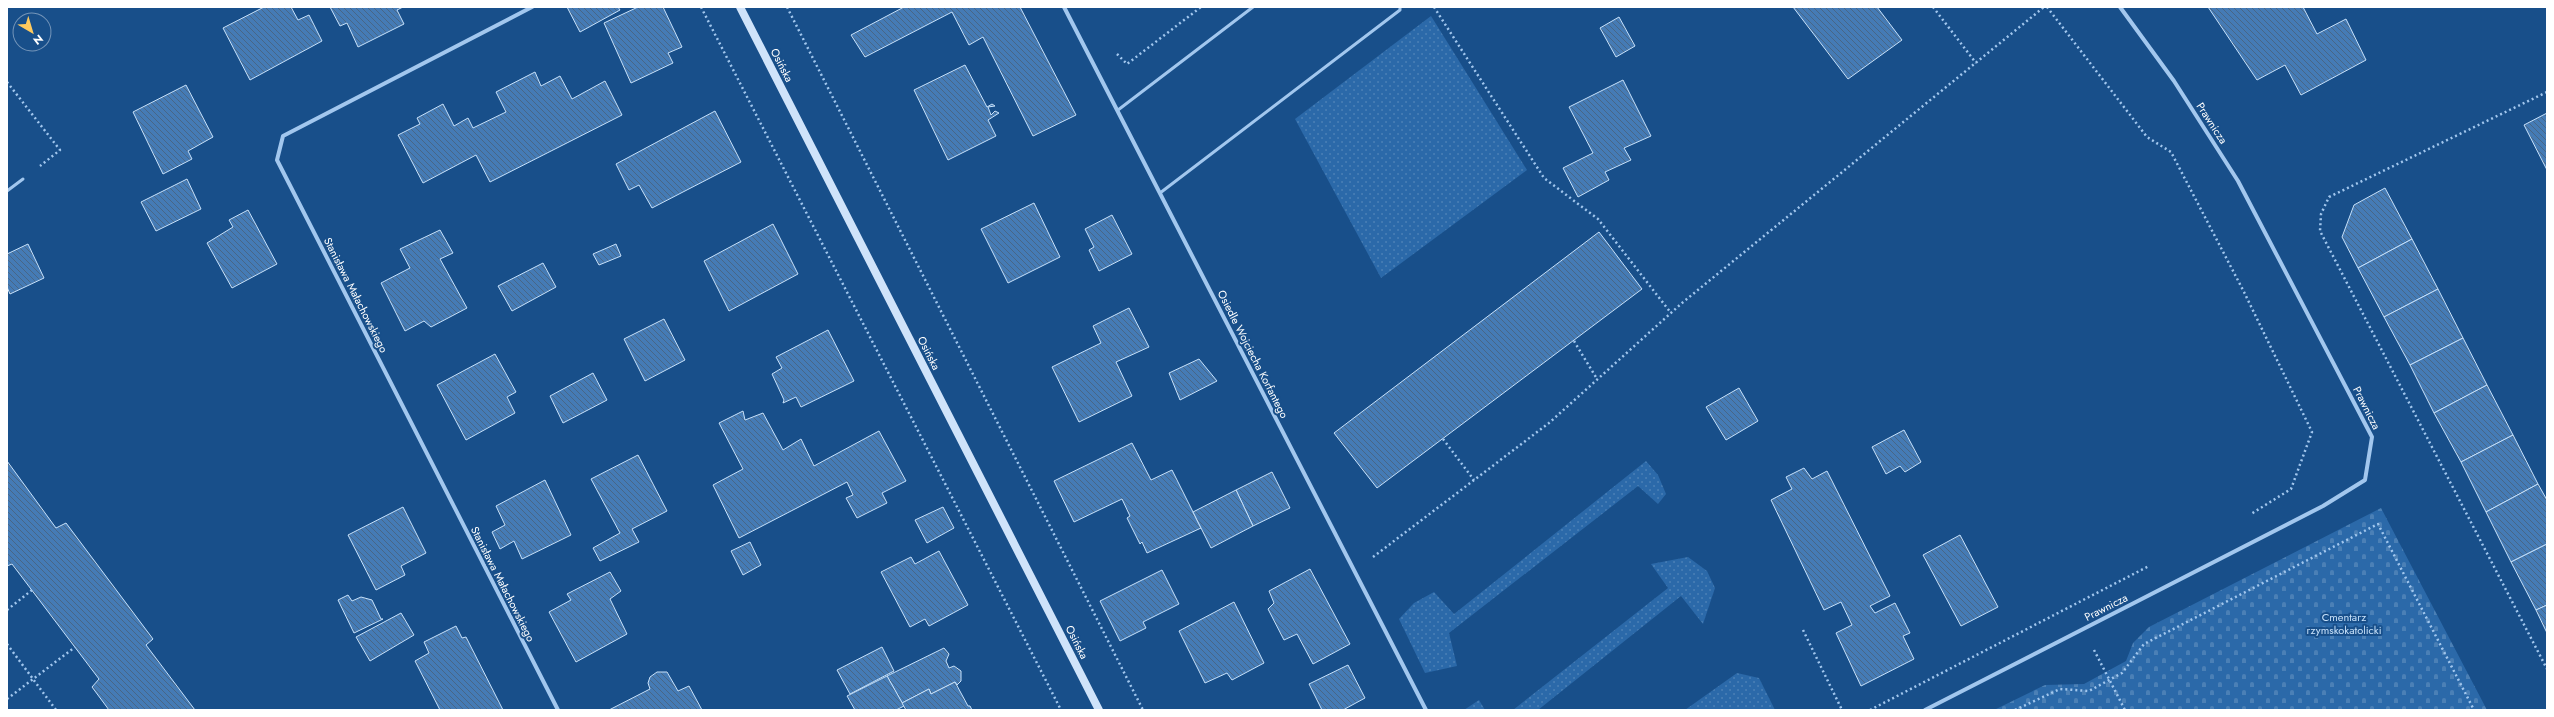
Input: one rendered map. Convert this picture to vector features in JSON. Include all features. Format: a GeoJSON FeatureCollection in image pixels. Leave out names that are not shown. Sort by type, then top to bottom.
{"type":"FeatureCollection","features":[{"type":"Feature","properties":{"kind":"street","name":"Stanisława Małachowskiego"},"geometry":{"type":"LineString","coordinates":[[532,7],[283,136],[277,160],[558,710]]}},
{"type":"Feature","properties":{"kind":"street","name":"Osińska"},"geometry":{"type":"LineString","coordinates":[[740,7],[1099,710]]}},
{"type":"Feature","properties":{"kind":"street","name":"Osiedle Wojciecha Korfantego"},"geometry":{"type":"LineString","coordinates":[[1064,7],[1426,710]]}},
{"type":"Feature","properties":{"kind":"street","name":"Prawnicza"},"geometry":{"type":"LineString","coordinates":[[1925,710],[2082,628],[2323,506],[2365,480],[2372,437],[2238,181],[2174,80],[2120,7]]}},
{"type":"Feature","properties":{"kind":"lane"},"geometry":{"type":"LineString","coordinates":[[1118,110],[1253,7]]}},
{"type":"Feature","properties":{"kind":"lane"},"geometry":{"type":"LineString","coordinates":[[1160,193],[1400,10],[1400,7]]}},
{"type":"Feature","properties":{"kind":"lane"},"geometry":{"type":"LineString","coordinates":[[7,191],[23,179]]}},
{"type":"Feature","properties":{"kind":"path"},"geometry":{"type":"LineString","coordinates":[[701,7],[1061,710]]}},
{"type":"Feature","properties":{"kind":"path"},"geometry":{"type":"LineString","coordinates":[[787,7],[1143,710]]}},
{"type":"Feature","properties":{"kind":"path"},"geometry":{"type":"LineString","coordinates":[[1114,50],[1127,64],[1201,7]]}},
{"type":"Feature","properties":{"kind":"path"},"geometry":{"type":"LineString","coordinates":[[1434,7],[1544,178],[1598,219],[1671,313]]}},
{"type":"Feature","properties":{"kind":"path"},"geometry":{"type":"LineString","coordinates":[[1933,7],[1976,63]]}},
{"type":"Feature","properties":{"kind":"path"},"geometry":{"type":"LineString","coordinates":[[1355,571],[1549,423],[1671,313],[2044,7]]}},
{"type":"Feature","properties":{"kind":"path"},"geometry":{"type":"LineString","coordinates":[[2047,7],[2147,137],[2171,152],[2244,292],[2312,432],[2291,489],[2248,516]]}},
{"type":"Feature","properties":{"kind":"path"},"geometry":{"type":"LineString","coordinates":[[7,82],[60,150],[23,179]]}},
{"type":"Feature","properties":{"kind":"path"},"geometry":{"type":"LineString","coordinates":[[2547,92],[2330,197],[2321,214],[2320,231],[2547,669]]}},
{"type":"Feature","properties":{"kind":"path"},"geometry":{"type":"LineString","coordinates":[[1574,341],[1597,379]]}},
{"type":"Feature","properties":{"kind":"path"},"geometry":{"type":"LineString","coordinates":[[1442,439],[1474,480]]}},
{"type":"Feature","properties":{"kind":"path"},"geometry":{"type":"LineString","coordinates":[[2015,710],[2060,689],[2089,691],[2122,673],[2144,644],[2378,524],[2474,710]]}},
{"type":"Feature","properties":{"kind":"path"},"geometry":{"type":"LineString","coordinates":[[1870,710],[2150,566]]}},
{"type":"Feature","properties":{"kind":"path"},"geometry":{"type":"LineString","coordinates":[[7,610],[32,590]]}},
{"type":"Feature","properties":{"kind":"path"},"geometry":{"type":"LineString","coordinates":[[2082,628],[2125,710]]}},
{"type":"Feature","properties":{"kind":"path"},"geometry":{"type":"LineString","coordinates":[[1803,630],[1842,710]]}},
{"type":"Feature","properties":{"kind":"path"},"geometry":{"type":"LineString","coordinates":[[7,644],[56,710]]}},
{"type":"Feature","properties":{"kind":"path"},"geometry":{"type":"LineString","coordinates":[[7,700],[75,647]]}},
{"type":"Feature","properties":{"kind":"green space"},"geometry":{"type":"Polygon","coordinates":[[[1431,16],[1527,170],[1381,278],[1295,119],[1431,16]]]}},
{"type":"Feature","properties":{"kind":"green space"},"geometry":{"type":"Polygon","coordinates":[[[1646,461],[1658,475],[1666,494],[1658,504],[1638,486],[1449,633],[1457,666],[1425,673],[1399,619],[1414,603],[1434,592],[1454,614],[1646,461]]]}},
{"type":"Feature","properties":{"kind":"green space","name":"Cmentarz rzymskokatolicki"},"geometry":{"type":"Polygon","coordinates":[[[2381,508],[2487,710],[1994,710],[2045,685],[2084,684],[2126,661],[2133,643],[2149,627],[2381,508]]]}},
{"type":"Feature","properties":{"kind":"green space"},"geometry":{"type":"Polygon","coordinates":[[[1688,557],[1707,571],[1715,588],[1703,624],[1681,596],[1538,710],[1513,710],[1668,588],[1651,564],[1688,557]]]}},
{"type":"Feature","properties":{"kind":"green space"},"geometry":{"type":"Polygon","coordinates":[[[1737,673],[1759,678],[1775,710],[1685,710],[1737,673]]]}},
{"type":"Feature","properties":{"kind":"green space"},"geometry":{"type":"Polygon","coordinates":[[[1479,700],[1485,710],[1464,710],[1479,700]]]}},
{"type":"Feature","properties":{"kind":"building"},"geometry":{"type":"Polygon","coordinates":[[[264,7],[291,7],[298,20],[309,15],[322,41],[250,80],[223,28],[264,7]]]}},
{"type":"Feature","properties":{"kind":"building"},"geometry":{"type":"Polygon","coordinates":[[[330,7],[403,7],[397,10],[404,24],[358,47],[347,23],[340,26],[330,7]]]}},
{"type":"Feature","properties":{"kind":"building"},"geometry":{"type":"Polygon","coordinates":[[[567,7],[618,7],[620,10],[580,32],[567,7]]]}},
{"type":"Feature","properties":{"kind":"building"},"geometry":{"type":"Polygon","coordinates":[[[638,7],[663,7],[682,47],[668,53],[673,63],[631,83],[604,23],[638,7]]]}},
{"type":"Feature","properties":{"kind":"building"},"geometry":{"type":"Polygon","coordinates":[[[904,7],[1020,7],[1076,115],[1033,136],[983,37],[969,45],[952,12],[865,57],[851,35],[904,7]]]}},
{"type":"Feature","properties":{"kind":"building"},"geometry":{"type":"Polygon","coordinates":[[[1793,7],[1877,7],[1902,40],[1848,79],[1793,7]]]}},
{"type":"Feature","properties":{"kind":"building"},"geometry":{"type":"Polygon","coordinates":[[[2208,7],[2303,7],[2317,34],[2346,19],[2366,60],[2301,95],[2285,65],[2257,80],[2208,7]]]}},
{"type":"Feature","properties":{"kind":"building"},"geometry":{"type":"Polygon","coordinates":[[[1619,17],[1635,46],[1616,57],[1600,28],[1619,17]]]}},
{"type":"Feature","properties":{"kind":"building"},"geometry":{"type":"Polygon","coordinates":[[[965,65],[987,107],[992,104],[995,106],[988,107],[991,115],[995,111],[999,113],[988,120],[996,136],[948,160],[914,90],[965,65]]]}},
{"type":"Feature","properties":{"kind":"building"},"geometry":{"type":"Polygon","coordinates":[[[535,72],[541,86],[560,76],[572,99],[605,81],[622,115],[490,182],[476,155],[423,183],[398,135],[420,124],[417,118],[443,104],[454,126],[468,118],[473,128],[506,112],[496,92],[535,72]]]}},
{"type":"Feature","properties":{"kind":"building"},"geometry":{"type":"Polygon","coordinates":[[[1623,80],[1651,136],[1624,148],[1631,160],[1605,172],[1609,180],[1578,197],[1563,168],[1593,153],[1569,107],[1623,80]]]}},
{"type":"Feature","properties":{"kind":"building"},"geometry":{"type":"Polygon","coordinates":[[[186,85],[213,137],[188,151],[192,159],[163,174],[133,112],[186,85]]]}},
{"type":"Feature","properties":{"kind":"building"},"geometry":{"type":"Polygon","coordinates":[[[715,111],[741,162],[652,208],[639,185],[629,190],[616,164],[715,111]]]}},
{"type":"Feature","properties":{"kind":"building"},"geometry":{"type":"Polygon","coordinates":[[[2547,113],[2547,170],[2524,125],[2547,113]]]}},
{"type":"Feature","properties":{"kind":"building"},"geometry":{"type":"Polygon","coordinates":[[[187,179],[201,209],[156,231],[141,202],[187,179]]]}},
{"type":"Feature","properties":{"kind":"building"},"geometry":{"type":"Polygon","coordinates":[[[2385,188],[2412,239],[2358,268],[2342,237],[2354,205],[2385,188]]]}},
{"type":"Feature","properties":{"kind":"building"},"geometry":{"type":"Polygon","coordinates":[[[1034,203],[1060,257],[1008,283],[981,229],[1034,203]]]}},
{"type":"Feature","properties":{"kind":"building"},"geometry":{"type":"Polygon","coordinates":[[[248,210],[277,264],[232,288],[207,243],[233,227],[229,220],[248,210]]]}},
{"type":"Feature","properties":{"kind":"building"},"geometry":{"type":"Polygon","coordinates":[[[1112,215],[1132,254],[1099,271],[1089,250],[1094,247],[1085,229],[1112,215]]]}},
{"type":"Feature","properties":{"kind":"building"},"geometry":{"type":"Polygon","coordinates":[[[773,224],[798,274],[729,311],[704,261],[773,224]]]}},
{"type":"Feature","properties":{"kind":"building"},"geometry":{"type":"Polygon","coordinates":[[[440,230],[453,253],[440,259],[467,308],[431,327],[424,321],[405,331],[381,283],[410,268],[400,249],[440,230]]]}},
{"type":"Feature","properties":{"kind":"building"},"geometry":{"type":"Polygon","coordinates":[[[1599,232],[1642,289],[1377,488],[1334,433],[1599,232]]]}},
{"type":"Feature","properties":{"kind":"building"},"geometry":{"type":"Polygon","coordinates":[[[2412,239],[2438,289],[2384,317],[2358,268],[2412,239]]]}},
{"type":"Feature","properties":{"kind":"building"},"geometry":{"type":"Polygon","coordinates":[[[28,244],[44,278],[10,294],[7,287],[7,254],[28,244]]]}},
{"type":"Feature","properties":{"kind":"building"},"geometry":{"type":"Polygon","coordinates":[[[616,244],[621,256],[599,265],[593,254],[616,244]]]}},
{"type":"Feature","properties":{"kind":"building"},"geometry":{"type":"Polygon","coordinates":[[[543,263],[556,287],[512,311],[498,286],[543,263]]]}},
{"type":"Feature","properties":{"kind":"building"},"geometry":{"type":"Polygon","coordinates":[[[2438,289],[2463,338],[2410,365],[2384,317],[2438,289]]]}},
{"type":"Feature","properties":{"kind":"building"},"geometry":{"type":"Polygon","coordinates":[[[1129,308],[1149,347],[1116,362],[1132,396],[1079,422],[1052,367],[1101,343],[1093,326],[1129,308]]]}},
{"type":"Feature","properties":{"kind":"building"},"geometry":{"type":"Polygon","coordinates":[[[664,319],[685,360],[645,381],[624,339],[664,319]]]}},
{"type":"Feature","properties":{"kind":"building"},"geometry":{"type":"Polygon","coordinates":[[[828,330],[854,381],[801,407],[796,397],[783,403],[784,400],[772,374],[782,368],[776,357],[828,330]]]}},
{"type":"Feature","properties":{"kind":"building"},"geometry":{"type":"Polygon","coordinates":[[[2463,338],[2487,385],[2434,413],[2410,365],[2463,338]]]}},
{"type":"Feature","properties":{"kind":"building"},"geometry":{"type":"Polygon","coordinates":[[[495,354],[516,392],[507,397],[515,413],[466,440],[437,385],[495,354]]]}},
{"type":"Feature","properties":{"kind":"building"},"geometry":{"type":"Polygon","coordinates":[[[1199,359],[1217,381],[1180,400],[1169,373],[1199,359]]]}},
{"type":"Feature","properties":{"kind":"building"},"geometry":{"type":"Polygon","coordinates":[[[593,373],[607,400],[563,423],[550,396],[593,373]]]}},
{"type":"Feature","properties":{"kind":"building"},"geometry":{"type":"Polygon","coordinates":[[[2487,385],[2513,435],[2461,462],[2434,413],[2487,385]]]}},
{"type":"Feature","properties":{"kind":"building"},"geometry":{"type":"Polygon","coordinates":[[[1739,388],[1758,421],[1726,440],[1706,407],[1739,388]]]}},
{"type":"Feature","properties":{"kind":"building"},"geometry":{"type":"Polygon","coordinates":[[[743,411],[745,420],[763,413],[783,450],[801,439],[814,466],[879,431],[906,481],[882,493],[887,503],[857,518],[846,498],[853,495],[847,482],[739,538],[713,485],[743,469],[719,423],[743,411]]]}},
{"type":"Feature","properties":{"kind":"building"},"geometry":{"type":"Polygon","coordinates":[[[1904,430],[1921,462],[1905,472],[1900,466],[1886,474],[1872,447],[1904,430]]]}},
{"type":"Feature","properties":{"kind":"building"},"geometry":{"type":"Polygon","coordinates":[[[2513,435],[2538,484],[2486,512],[2461,462],[2513,435]]]}},
{"type":"Feature","properties":{"kind":"building"},"geometry":{"type":"Polygon","coordinates":[[[1132,443],[1151,480],[1172,470],[1201,528],[1147,553],[1142,542],[1140,544],[1127,518],[1130,516],[1122,499],[1074,522],[1054,481],[1132,443]]]}},
{"type":"Feature","properties":{"kind":"building"},"geometry":{"type":"Polygon","coordinates":[[[638,455],[667,511],[632,529],[639,542],[600,561],[593,548],[620,533],[591,479],[638,455]]]}},
{"type":"Feature","properties":{"kind":"building"},"geometry":{"type":"Polygon","coordinates":[[[7,461],[56,528],[66,523],[153,639],[146,645],[195,710],[109,710],[92,687],[99,679],[12,564],[7,566],[7,461]]]}},
{"type":"Feature","properties":{"kind":"building"},"geometry":{"type":"Polygon","coordinates":[[[1804,468],[1812,479],[1827,471],[1890,596],[1870,606],[1875,613],[1895,603],[1910,633],[1903,636],[1914,659],[1861,686],[1836,633],[1852,625],[1841,602],[1824,610],[1771,500],[1792,489],[1786,477],[1804,468]]]}},
{"type":"Feature","properties":{"kind":"building"},"geometry":{"type":"Polygon","coordinates":[[[1272,472],[1290,508],[1253,526],[1236,490],[1272,472]]]}},
{"type":"Feature","properties":{"kind":"building"},"geometry":{"type":"Polygon","coordinates":[[[545,480],[571,535],[522,559],[514,541],[500,549],[492,532],[505,525],[496,506],[545,480]]]}},
{"type":"Feature","properties":{"kind":"building"},"geometry":{"type":"Polygon","coordinates":[[[2538,484],[2547,500],[2547,544],[2511,562],[2486,512],[2538,484]]]}},
{"type":"Feature","properties":{"kind":"building"},"geometry":{"type":"Polygon","coordinates":[[[1236,490],[1253,526],[1211,548],[1193,512],[1236,490]]]}},
{"type":"Feature","properties":{"kind":"building"},"geometry":{"type":"Polygon","coordinates":[[[403,507],[426,553],[401,566],[405,575],[376,590],[348,535],[403,507]]]}},
{"type":"Feature","properties":{"kind":"building"},"geometry":{"type":"Polygon","coordinates":[[[943,507],[954,528],[927,543],[915,520],[943,507]]]}},
{"type":"Feature","properties":{"kind":"building"},"geometry":{"type":"Polygon","coordinates":[[[1960,535],[1998,607],[1961,626],[1923,555],[1960,535]]]}},
{"type":"Feature","properties":{"kind":"building"},"geometry":{"type":"Polygon","coordinates":[[[750,542],[761,565],[743,575],[731,551],[750,542]]]}},
{"type":"Feature","properties":{"kind":"building"},"geometry":{"type":"Polygon","coordinates":[[[2547,544],[2547,605],[2536,610],[2511,562],[2547,544]]]}},
{"type":"Feature","properties":{"kind":"building"},"geometry":{"type":"Polygon","coordinates":[[[939,551],[968,605],[929,626],[925,619],[910,627],[881,572],[911,557],[915,564],[939,551]]]}},
{"type":"Feature","properties":{"kind":"building"},"geometry":{"type":"Polygon","coordinates":[[[1310,569],[1350,644],[1313,664],[1297,634],[1284,640],[1268,609],[1274,603],[1269,591],[1310,569]]]}},
{"type":"Feature","properties":{"kind":"building"},"geometry":{"type":"Polygon","coordinates":[[[1162,570],[1179,604],[1143,622],[1146,628],[1120,641],[1100,601],[1162,570]]]}},
{"type":"Feature","properties":{"kind":"building"},"geometry":{"type":"Polygon","coordinates":[[[610,572],[621,591],[610,599],[627,634],[576,662],[549,612],[571,600],[567,594],[610,572]]]}},
{"type":"Feature","properties":{"kind":"building"},"geometry":{"type":"Polygon","coordinates":[[[348,595],[352,601],[361,597],[372,600],[381,619],[383,619],[354,633],[338,600],[348,595]]]}},
{"type":"Feature","properties":{"kind":"building"},"geometry":{"type":"Polygon","coordinates":[[[1234,602],[1264,663],[1232,680],[1227,673],[1205,683],[1179,631],[1234,602]]]}},
{"type":"Feature","properties":{"kind":"building"},"geometry":{"type":"Polygon","coordinates":[[[2547,605],[2547,633],[2536,610],[2547,605]]]}},
{"type":"Feature","properties":{"kind":"building"},"geometry":{"type":"Polygon","coordinates":[[[401,613],[414,635],[370,661],[356,637],[401,613]]]}},
{"type":"Feature","properties":{"kind":"building"},"geometry":{"type":"Polygon","coordinates":[[[456,626],[462,638],[466,637],[503,710],[440,710],[415,661],[429,653],[424,642],[456,626]]]}},
{"type":"Feature","properties":{"kind":"building"},"geometry":{"type":"Polygon","coordinates":[[[882,647],[894,671],[850,694],[837,670],[882,647]]]}},
{"type":"Feature","properties":{"kind":"building"},"geometry":{"type":"Polygon","coordinates":[[[944,648],[949,654],[946,661],[949,668],[954,666],[961,671],[961,681],[957,685],[955,682],[931,694],[929,689],[902,703],[887,676],[944,648]]]}},
{"type":"Feature","properties":{"kind":"building"},"geometry":{"type":"Polygon","coordinates":[[[1348,665],[1365,698],[1343,710],[1322,710],[1309,684],[1348,665]]]}},
{"type":"Feature","properties":{"kind":"building"},"geometry":{"type":"Polygon","coordinates":[[[657,672],[667,672],[678,691],[689,686],[702,710],[609,710],[650,689],[648,683],[650,677],[657,672]]]}},
{"type":"Feature","properties":{"kind":"building"},"geometry":{"type":"Polygon","coordinates":[[[887,676],[904,706],[896,710],[855,710],[847,696],[887,676]]]}},
{"type":"Feature","properties":{"kind":"building"},"geometry":{"type":"Polygon","coordinates":[[[955,682],[968,706],[970,706],[972,710],[906,710],[902,703],[929,689],[931,694],[955,682]]]}}]}
